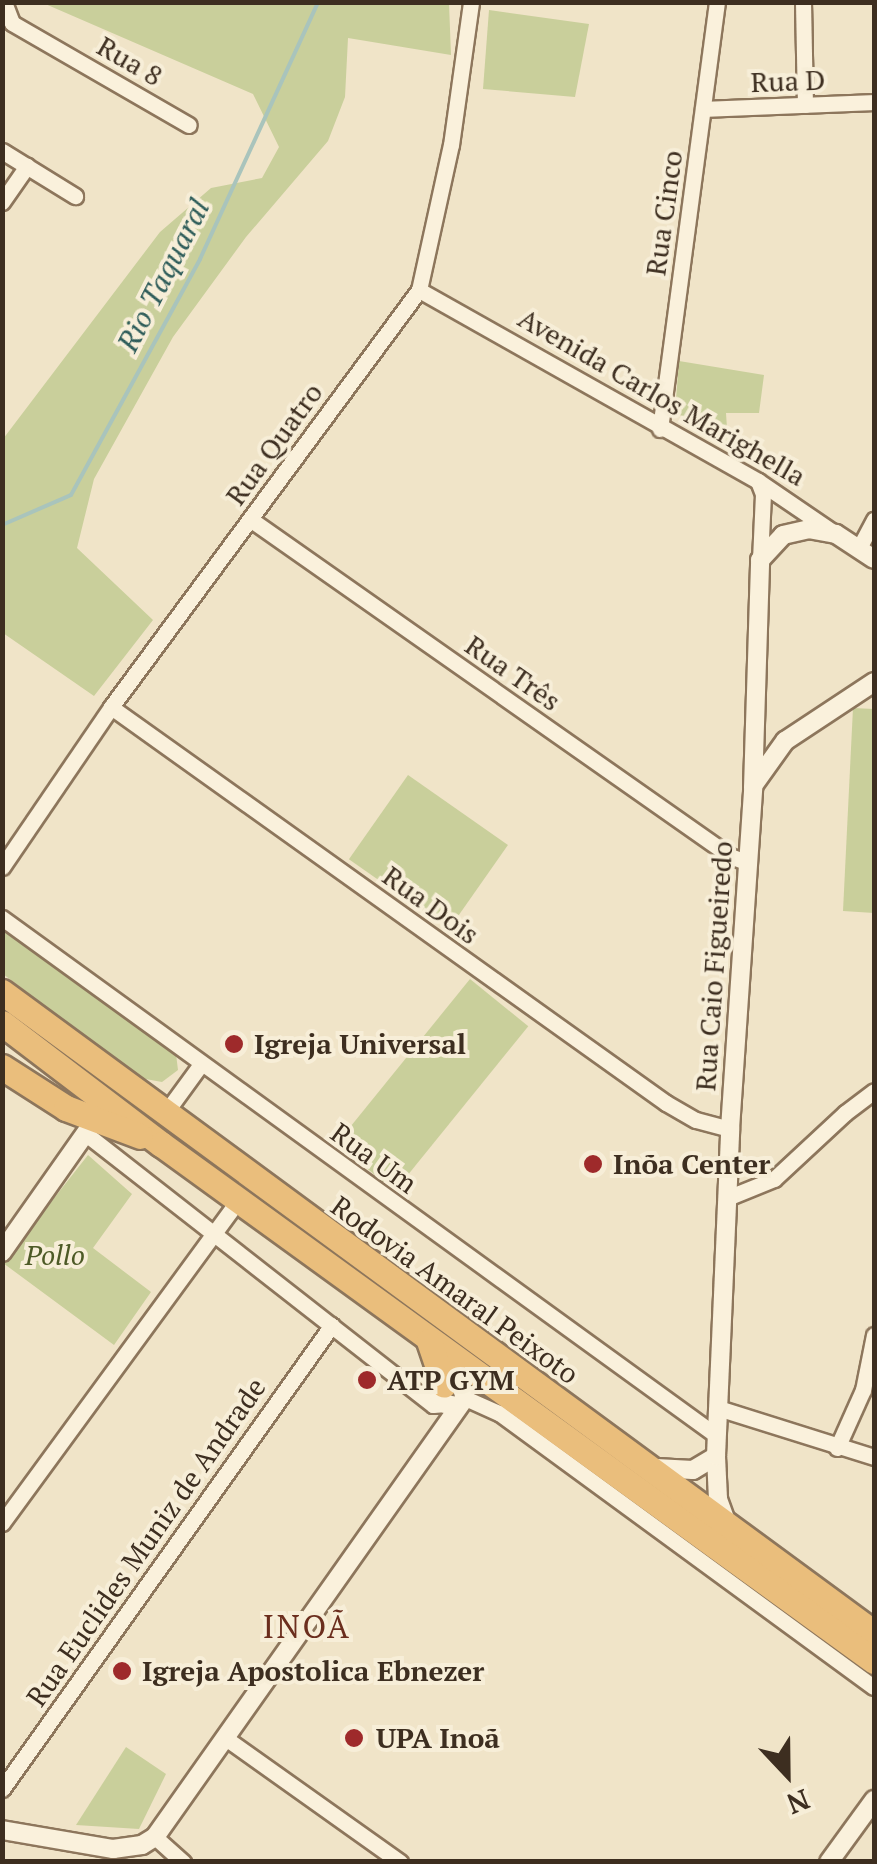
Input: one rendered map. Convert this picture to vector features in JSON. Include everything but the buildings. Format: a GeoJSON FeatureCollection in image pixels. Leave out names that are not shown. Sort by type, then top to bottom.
{"type":"FeatureCollection","features":[{"type":"Feature","properties":{"kind":"highway","name":"Rodovia Amaral Peixoto"},"geometry":{"type":"LineString","coordinates":[[2,992],[874,1633]]}},
{"type":"Feature","properties":{"kind":"highway","name":"Rodovia Amaral Peixoto"},"geometry":{"type":"LineString","coordinates":[[2,1023],[238,1200],[874,1661]]}},
{"type":"Feature","properties":{"kind":"highway"},"geometry":{"type":"LineString","coordinates":[[5,1071],[90,1127],[162,1144]]}},
{"type":"Feature","properties":{"kind":"highway"},"geometry":{"type":"LineString","coordinates":[[426,1337],[453,1396],[512,1399]]}},
{"type":"Feature","properties":{"kind":"street","name":"Rua 8"},"geometry":{"type":"LineString","coordinates":[[4,2],[12,23],[190,124]]}},
{"type":"Feature","properties":{"kind":"street","name":"Rua Quatro"},"geometry":{"type":"LineString","coordinates":[[2,868],[110,707],[419,290],[450,145],[471,2]]}},
{"type":"Feature","properties":{"kind":"street","name":"Rua Cinco"},"geometry":{"type":"LineString","coordinates":[[660,429],[717,2]]}},
{"type":"Feature","properties":{"kind":"street"},"geometry":{"type":"LineString","coordinates":[[803,2],[804,104]]}},
{"type":"Feature","properties":{"kind":"street","name":"Rua D"},"geometry":{"type":"LineString","coordinates":[[703,109],[874,102]]}},
{"type":"Feature","properties":{"kind":"street"},"geometry":{"type":"LineString","coordinates":[[2,151],[74,196]]}},
{"type":"Feature","properties":{"kind":"street"},"geometry":{"type":"LineString","coordinates":[[2,202],[27,166]]}},
{"type":"Feature","properties":{"kind":"street","name":"Avenida Carlos Marighella"},"geometry":{"type":"LineString","coordinates":[[419,290],[758,481],[874,559]]}},
{"type":"Feature","properties":{"kind":"street","name":"Rua Caio Figueiredo"},"geometry":{"type":"LineString","coordinates":[[727,1524],[718,1499],[716,1456],[730,1128],[753,788],[762,494],[758,481]]}},
{"type":"Feature","properties":{"kind":"street","name":"Rua Três"},"geometry":{"type":"LineString","coordinates":[[250,520],[730,856],[748,863]]}},
{"type":"Feature","properties":{"kind":"street"},"geometry":{"type":"LineString","coordinates":[[858,548],[874,520]]}},
{"type":"Feature","properties":{"kind":"street"},"geometry":{"type":"LineString","coordinates":[[760,560],[773,543],[790,532],[836,534]]}},
{"type":"Feature","properties":{"kind":"street"},"geometry":{"type":"LineString","coordinates":[[753,788],[772,755],[798,730],[874,682]]}},
{"type":"Feature","properties":{"kind":"street","name":"Rua Dois"},"geometry":{"type":"LineString","coordinates":[[110,707],[666,1103],[696,1120],[730,1128]]}},
{"type":"Feature","properties":{"kind":"street"},"geometry":{"type":"LineString","coordinates":[[752,744],[759,753],[772,755]]}},
{"type":"Feature","properties":{"kind":"street","name":"Rua Um"},"geometry":{"type":"LineString","coordinates":[[2,918],[717,1436]]}},
{"type":"Feature","properties":{"kind":"street"},"geometry":{"type":"LineString","coordinates":[[166,1112],[201,1064]]}},
{"type":"Feature","properties":{"kind":"street"},"geometry":{"type":"LineString","coordinates":[[727,1198],[774,1179],[844,1113],[874,1092]]}},
{"type":"Feature","properties":{"kind":"street"},"geometry":{"type":"LineString","coordinates":[[2,1252],[90,1127],[433,1405],[453,1396],[499,1413],[874,1687]]}},
{"type":"Feature","properties":{"kind":"street"},"geometry":{"type":"LineString","coordinates":[[2,1523],[238,1200]]}},
{"type":"Feature","properties":{"kind":"street","name":"Rua Euclides Muniz de Andrade"},"geometry":{"type":"LineString","coordinates":[[2,1789],[332,1325]]}},
{"type":"Feature","properties":{"kind":"street"},"geometry":{"type":"LineString","coordinates":[[837,1448],[863,1390],[874,1334]]}},
{"type":"Feature","properties":{"kind":"street"},"geometry":{"type":"LineString","coordinates":[[2,1830],[113,1848],[142,1845],[155,1836],[434,1440],[436,1423],[453,1396]]}},
{"type":"Feature","properties":{"kind":"street"},"geometry":{"type":"LineString","coordinates":[[718,1408],[874,1457]]}},
{"type":"Feature","properties":{"kind":"street"},"geometry":{"type":"LineString","coordinates":[[644,1466],[693,1470],[716,1456]]}},
{"type":"Feature","properties":{"kind":"street"},"geometry":{"type":"LineString","coordinates":[[224,1737],[400,1862]]}},
{"type":"Feature","properties":{"kind":"street"},"geometry":{"type":"LineString","coordinates":[[829,1862],[874,1800]]}},
{"type":"Feature","properties":{"kind":"street"},"geometry":{"type":"LineString","coordinates":[[155,1836],[182,1861]]}},
{"type":"Feature","properties":{"kind":"green space"},"geometry":{"type":"Polygon","coordinates":[[[43,3],[449,3],[451,55],[348,38],[345,97],[328,141],[246,237],[173,337],[94,479],[77,548],[153,620],[94,696],[3,633],[3,439],[160,232],[211,188],[262,178],[279,147],[253,94],[43,3]]]}},
{"type":"Feature","properties":{"kind":"green space"},"geometry":{"type":"Polygon","coordinates":[[[489,10],[589,24],[575,97],[483,89],[489,10]]]}},
{"type":"Feature","properties":{"kind":"green space"},"geometry":{"type":"Polygon","coordinates":[[[679,361],[764,375],[759,413],[726,413],[728,444],[675,412],[679,361]]]}},
{"type":"Feature","properties":{"kind":"green space"},"geometry":{"type":"Polygon","coordinates":[[[853,708],[874,709],[874,913],[843,911],[853,708]]]}},
{"type":"Feature","properties":{"kind":"green space"},"geometry":{"type":"Polygon","coordinates":[[[408,775],[508,845],[449,929],[349,859],[408,775]]]}},
{"type":"Feature","properties":{"kind":"green space"},"geometry":{"type":"Polygon","coordinates":[[[2,926],[175,1046],[178,1070],[162,1082],[140,1078],[3,974],[2,926]]]}},
{"type":"Feature","properties":{"kind":"green space"},"geometry":{"type":"Polygon","coordinates":[[[470,979],[528,1026],[395,1191],[337,1144],[470,979]]]}},
{"type":"Feature","properties":{"kind":"green space","name":"Pollo"},"geometry":{"type":"Polygon","coordinates":[[[88,1155],[132,1194],[93,1248],[151,1292],[114,1345],[3,1263],[88,1155]]]}},
{"type":"Feature","properties":{"kind":"green space"},"geometry":{"type":"Polygon","coordinates":[[[126,1747],[166,1774],[139,1829],[76,1825],[126,1747]]]}},
{"type":"Feature","properties":{"kind":"waterway","name":"Rio Taquaral"},"geometry":{"type":"LineString","coordinates":[[2,525],[71,495],[200,259],[318,2]]}},
{"type":"Feature","properties":{"kind":"place","name":"Igreja Universal"},"geometry":{"type":"Point","coordinates":[234,1044]}},
{"type":"Feature","properties":{"kind":"place","name":"Inõa Center"},"geometry":{"type":"Point","coordinates":[593,1164]}},
{"type":"Feature","properties":{"kind":"place","name":"ATP GYM"},"geometry":{"type":"Point","coordinates":[367,1380]}},
{"type":"Feature","properties":{"kind":"place","name":"Igreja Apostolica Ebnezer"},"geometry":{"type":"Point","coordinates":[122,1671]}},
{"type":"Feature","properties":{"kind":"place","name":"UPA Inoã"},"geometry":{"type":"Point","coordinates":[354,1738]}},
{"type":"Feature","properties":{"kind":"district","name":"INOÃ"},"geometry":{"type":"Point","coordinates":[307,1626]}}]}
